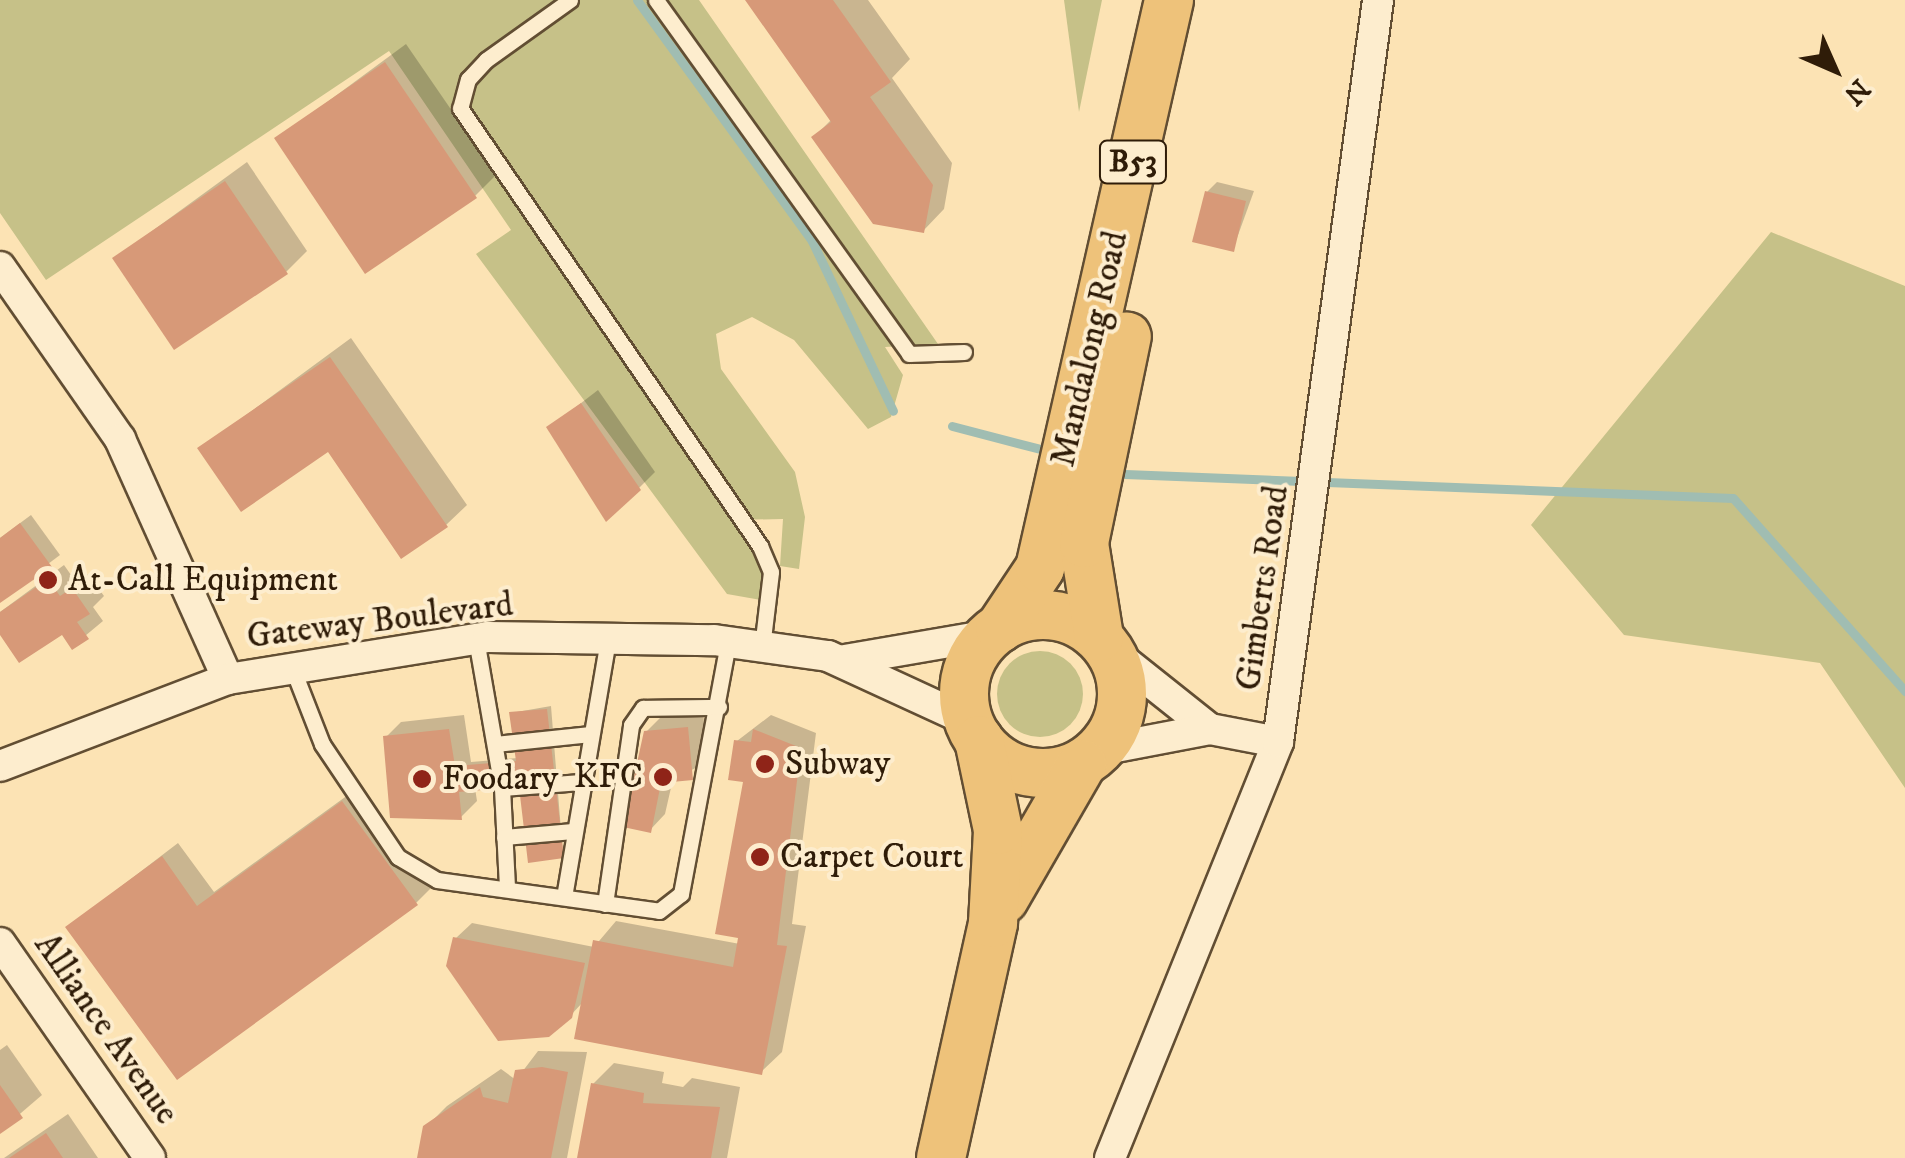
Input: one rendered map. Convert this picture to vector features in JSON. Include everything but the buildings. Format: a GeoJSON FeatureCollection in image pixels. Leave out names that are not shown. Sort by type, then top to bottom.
{"type":"FeatureCollection","features":[{"type":"Feature","properties":{"kind":"main road","name":"Mandalong Road"},"geometry":{"type":"LineString","coordinates":[[995,632],[1040,568],[1168,0]]}},
{"type":"Feature","properties":{"kind":"main road","name":"Mandalong Road"},"geometry":{"type":"LineString","coordinates":[[1104,642],[1084,544],[1196,0]]}},
{"type":"Feature","properties":{"kind":"main road"},"geometry":{"type":"LineString","coordinates":[[995,632],[1044,615],[1104,642]]}},
{"type":"Feature","properties":{"kind":"main road","name":"B53"},"geometry":{"type":"LineString","coordinates":[[941,1158],[992,923],[998,830],[966,678],[995,632]]}},
{"type":"Feature","properties":{"kind":"main road","name":"B53"},"geometry":{"type":"LineString","coordinates":[[992,923],[1034,834],[1091,757],[1123,688],[1104,642]]}},
{"type":"Feature","properties":{"kind":"main road"},"geometry":{"type":"LineString","coordinates":[[974,730],[1022,771],[1091,757]]}},
{"type":"Feature","properties":{"kind":"street","name":"Gimberts Road"},"geometry":{"type":"LineString","coordinates":[[1110,1158],[1278,742],[1378,0]]}},
{"type":"Feature","properties":{"kind":"street"},"geometry":{"type":"LineString","coordinates":[[0,267],[120,439],[228,679]]}},
{"type":"Feature","properties":{"kind":"street","name":"Gateway Boulevard"},"geometry":{"type":"LineString","coordinates":[[0,766],[228,679],[476,639],[728,642],[845,660],[995,632]]}},
{"type":"Feature","properties":{"kind":"street","name":"Gimberts Road"},"geometry":{"type":"LineString","coordinates":[[1104,642],[1210,730]]}},
{"type":"Feature","properties":{"kind":"street","name":"Gateway Boulevard"},"geometry":{"type":"LineString","coordinates":[[845,660],[974,730]]}},
{"type":"Feature","properties":{"kind":"street","name":"Gimberts Road"},"geometry":{"type":"LineString","coordinates":[[1091,757],[1210,730]]}},
{"type":"Feature","properties":{"kind":"street"},"geometry":{"type":"LineString","coordinates":[[1210,730],[1278,742]]}},
{"type":"Feature","properties":{"kind":"street","name":"Alliance Avenue"},"geometry":{"type":"LineString","coordinates":[[0,943],[150,1158]]}},
{"type":"Feature","properties":{"kind":"lane"},"geometry":{"type":"LineString","coordinates":[[570,0],[486,60],[468,79],[460,108],[760,546],[771,572],[762,647]]}},
{"type":"Feature","properties":{"kind":"lane"},"geometry":{"type":"LineString","coordinates":[[656,0],[909,354],[964,352]]}},
{"type":"Feature","properties":{"kind":"lane"},"geometry":{"type":"LineString","coordinates":[[476,639],[502,788],[507,888]]}},
{"type":"Feature","properties":{"kind":"lane"},"geometry":{"type":"LineString","coordinates":[[564,896],[608,640]]}},
{"type":"Feature","properties":{"kind":"lane"},"geometry":{"type":"LineString","coordinates":[[292,667],[322,744],[398,857],[438,880],[659,911],[681,894],[719,707],[728,642]]}},
{"type":"Feature","properties":{"kind":"lane"},"geometry":{"type":"LineString","coordinates":[[605,904],[631,725],[643,708],[719,707]]}},
{"type":"Feature","properties":{"kind":"lane"},"geometry":{"type":"LineString","coordinates":[[495,744],[590,734]]}},
{"type":"Feature","properties":{"kind":"lane"},"geometry":{"type":"LineString","coordinates":[[502,788],[581,782]]}},
{"type":"Feature","properties":{"kind":"lane"},"geometry":{"type":"LineString","coordinates":[[504,837],[574,831]]}},
{"type":"Feature","properties":{"kind":"shaded area"},"geometry":{"type":"Polygon","coordinates":[[[0,0],[699,0],[938,344],[885,347],[903,375],[891,417],[868,429],[794,340],[752,317],[716,334],[721,369],[795,472],[805,517],[799,569],[780,566],[783,519],[730,520],[763,566],[761,600],[727,594],[476,254],[511,230],[389,51],[46,280],[0,213],[0,0]]]}},
{"type":"Feature","properties":{"kind":"shaded area"},"geometry":{"type":"Polygon","coordinates":[[[1064,0],[1102,0],[1079,112],[1064,0]]]}},
{"type":"Feature","properties":{"kind":"shaded area"},"geometry":{"type":"Polygon","coordinates":[[[1771,232],[1905,286],[1905,788],[1820,663],[1624,635],[1531,525],[1771,232]]]}},
{"type":"Feature","properties":{"kind":"shaded area"},"geometry":{"type":"Polygon","coordinates":[[[1040,651],[1057,654],[1071,663],[1080,677],[1080,711],[1071,725],[1057,734],[1040,737],[1023,734],[1009,725],[1000,711],[997,694],[1000,677],[1009,663],[1023,654],[1040,651]]]}},
{"type":"Feature","properties":{"kind":"waterway"},"geometry":{"type":"LineString","coordinates":[[637,0],[812,241],[893,411]]}},
{"type":"Feature","properties":{"kind":"waterway"},"geometry":{"type":"LineString","coordinates":[[952,426],[1044,450]]}},
{"type":"Feature","properties":{"kind":"waterway"},"geometry":{"type":"LineString","coordinates":[[1125,474],[1733,498],[1905,691]]}},
{"type":"Feature","properties":{"kind":"place","name":"At-Call Equipment"},"geometry":{"type":"Point","coordinates":[48,580]}},
{"type":"Feature","properties":{"kind":"place","name":"Subway"},"geometry":{"type":"Point","coordinates":[765,764]}},
{"type":"Feature","properties":{"kind":"place","name":"KFC"},"geometry":{"type":"Point","coordinates":[663,777]}},
{"type":"Feature","properties":{"kind":"place","name":"Foodary"},"geometry":{"type":"Point","coordinates":[422,779]}},
{"type":"Feature","properties":{"kind":"place","name":"Carpet Court"},"geometry":{"type":"Point","coordinates":[760,857]}}]}
